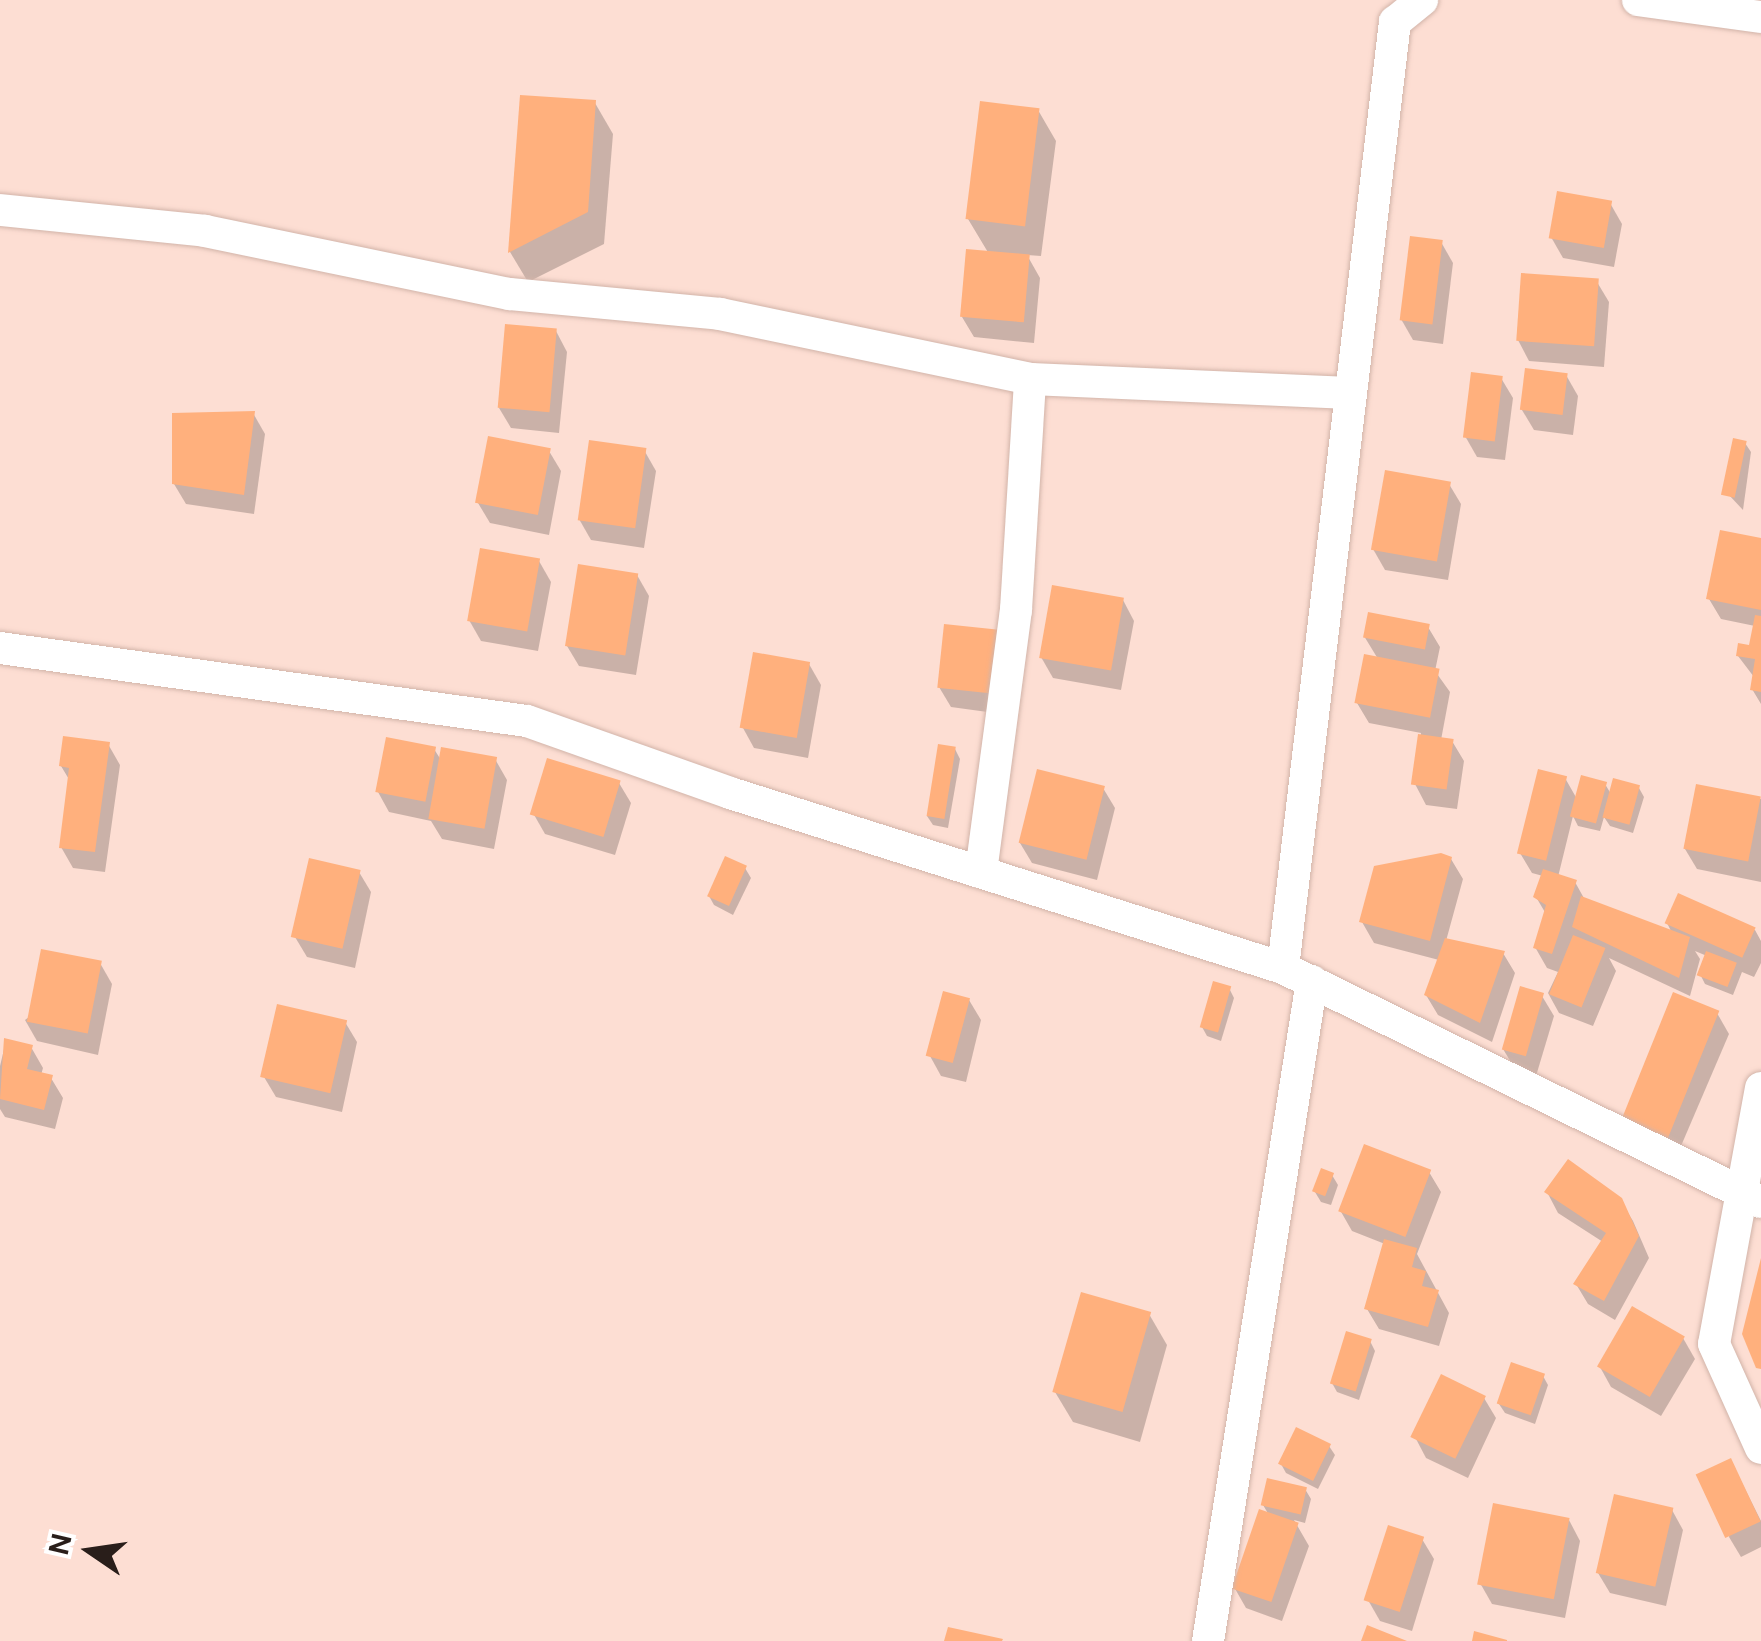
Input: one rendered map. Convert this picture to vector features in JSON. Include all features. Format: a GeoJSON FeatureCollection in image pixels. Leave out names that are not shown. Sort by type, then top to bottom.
{"type":"FeatureCollection","features":[{"type":"Feature","properties":{"kind":"street"},"geometry":{"type":"LineString","coordinates":[[1208,1641],[1298,974],[1351,394],[1396,22],[1422,0]]}},
{"type":"Feature","properties":{"kind":"street"},"geometry":{"type":"LineString","coordinates":[[1638,0],[1761,18]]}},
{"type":"Feature","properties":{"kind":"street"},"geometry":{"type":"LineString","coordinates":[[0,210],[205,231],[510,294],[720,314],[1030,379],[1351,394]]}},
{"type":"Feature","properties":{"kind":"street"},"geometry":{"type":"LineString","coordinates":[[980,872],[1016,610],[1030,379]]}},
{"type":"Feature","properties":{"kind":"street"},"geometry":{"type":"LineString","coordinates":[[0,648],[527,721],[730,794],[1298,974],[1751,1199]]}},
{"type":"Feature","properties":{"kind":"street"},"geometry":{"type":"LineString","coordinates":[[1761,1088],[1751,1199],[1714,1344],[1761,1448]]}},
{"type":"Feature","properties":{"kind":"building"},"geometry":{"type":"Polygon","coordinates":[[[520,95],[596,100],[588,212],[508,253],[520,95]]]}},
{"type":"Feature","properties":{"kind":"building"},"geometry":{"type":"Polygon","coordinates":[[[980,101],[1040,108],[1025,226],[965,219],[980,101]]]}},
{"type":"Feature","properties":{"kind":"building"},"geometry":{"type":"Polygon","coordinates":[[[1557,191],[1612,201],[1604,248],[1549,238],[1557,191]]]}},
{"type":"Feature","properties":{"kind":"building"},"geometry":{"type":"Polygon","coordinates":[[[1410,236],[1443,240],[1432,324],[1400,320],[1410,236]]]}},
{"type":"Feature","properties":{"kind":"building"},"geometry":{"type":"Polygon","coordinates":[[[966,249],[1030,255],[1024,322],[960,317],[966,249]]]}},
{"type":"Feature","properties":{"kind":"building"},"geometry":{"type":"Polygon","coordinates":[[[1521,273],[1599,278],[1594,346],[1516,341],[1521,273]]]}},
{"type":"Feature","properties":{"kind":"building"},"geometry":{"type":"Polygon","coordinates":[[[505,324],[557,329],[549,412],[498,408],[505,324]]]}},
{"type":"Feature","properties":{"kind":"building"},"geometry":{"type":"Polygon","coordinates":[[[1525,368],[1568,373],[1563,415],[1520,410],[1525,368]]]}},
{"type":"Feature","properties":{"kind":"building"},"geometry":{"type":"Polygon","coordinates":[[[1471,372],[1503,376],[1495,441],[1463,438],[1471,372]]]}},
{"type":"Feature","properties":{"kind":"building"},"geometry":{"type":"Polygon","coordinates":[[[255,411],[244,495],[172,484],[172,413],[255,411]]]}},
{"type":"Feature","properties":{"kind":"building"},"geometry":{"type":"Polygon","coordinates":[[[488,436],[551,448],[538,515],[475,503],[488,436]]]}},
{"type":"Feature","properties":{"kind":"building"},"geometry":{"type":"Polygon","coordinates":[[[1733,438],[1747,441],[1735,498],[1721,495],[1733,438]]]}},
{"type":"Feature","properties":{"kind":"building"},"geometry":{"type":"Polygon","coordinates":[[[589,440],[646,448],[635,528],[578,520],[589,440]]]}},
{"type":"Feature","properties":{"kind":"building"},"geometry":{"type":"Polygon","coordinates":[[[1385,470],[1451,482],[1437,561],[1371,550],[1385,470]]]}},
{"type":"Feature","properties":{"kind":"building"},"geometry":{"type":"Polygon","coordinates":[[[1720,530],[1761,538],[1761,610],[1706,599],[1720,530]]]}},
{"type":"Feature","properties":{"kind":"building"},"geometry":{"type":"Polygon","coordinates":[[[480,548],[540,559],[527,631],[467,621],[480,548]]]}},
{"type":"Feature","properties":{"kind":"building"},"geometry":{"type":"Polygon","coordinates":[[[578,564],[638,574],[625,656],[565,646],[578,564]]]}},
{"type":"Feature","properties":{"kind":"building"},"geometry":{"type":"Polygon","coordinates":[[[1052,585],[1124,598],[1111,671],[1039,658],[1052,585]]]}},
{"type":"Feature","properties":{"kind":"building"},"geometry":{"type":"Polygon","coordinates":[[[1368,612],[1430,624],[1425,650],[1363,638],[1368,612]]]}},
{"type":"Feature","properties":{"kind":"building"},"geometry":{"type":"Polygon","coordinates":[[[1755,615],[1761,616],[1761,692],[1750,690],[1755,659],[1736,656],[1738,643],[1749,645],[1755,615]]]}},
{"type":"Feature","properties":{"kind":"building"},"geometry":{"type":"Polygon","coordinates":[[[944,624],[999,630],[992,693],[937,688],[944,624]]]}},
{"type":"Feature","properties":{"kind":"building"},"geometry":{"type":"Polygon","coordinates":[[[753,652],[810,662],[797,738],[740,728],[753,652]]]}},
{"type":"Feature","properties":{"kind":"building"},"geometry":{"type":"Polygon","coordinates":[[[1364,654],[1440,669],[1430,718],[1354,703],[1364,654]]]}},
{"type":"Feature","properties":{"kind":"building"},"geometry":{"type":"Polygon","coordinates":[[[1418,734],[1454,739],[1447,790],[1411,785],[1418,734]]]}},
{"type":"Feature","properties":{"kind":"building"},"geometry":{"type":"Polygon","coordinates":[[[63,736],[110,742],[95,852],[59,848],[69,768],[59,766],[63,736]]]}},
{"type":"Feature","properties":{"kind":"building"},"geometry":{"type":"Polygon","coordinates":[[[386,737],[436,747],[425,802],[375,792],[386,737]]]}},
{"type":"Feature","properties":{"kind":"building"},"geometry":{"type":"Polygon","coordinates":[[[938,744],[956,747],[944,819],[927,816],[938,744]]]}},
{"type":"Feature","properties":{"kind":"building"},"geometry":{"type":"Polygon","coordinates":[[[441,747],[497,757],[484,829],[428,819],[441,747]]]}},
{"type":"Feature","properties":{"kind":"building"},"geometry":{"type":"Polygon","coordinates":[[[547,758],[621,781],[603,837],[530,814],[547,758]]]}},
{"type":"Feature","properties":{"kind":"building"},"geometry":{"type":"Polygon","coordinates":[[[1037,769],[1105,786],[1087,860],[1019,843],[1037,769]]]}},
{"type":"Feature","properties":{"kind":"building"},"geometry":{"type":"Polygon","coordinates":[[[1538,769],[1567,776],[1546,861],[1517,853],[1538,769]]]}},
{"type":"Feature","properties":{"kind":"building"},"geometry":{"type":"Polygon","coordinates":[[[1581,775],[1607,782],[1596,824],[1570,817],[1581,775]]]}},
{"type":"Feature","properties":{"kind":"building"},"geometry":{"type":"Polygon","coordinates":[[[1613,778],[1640,785],[1629,825],[1602,818],[1613,778]]]}},
{"type":"Feature","properties":{"kind":"building"},"geometry":{"type":"Polygon","coordinates":[[[1696,784],[1761,797],[1748,861],[1683,849],[1696,784]]]}},
{"type":"Feature","properties":{"kind":"building"},"geometry":{"type":"Polygon","coordinates":[[[1441,853],[1452,857],[1430,941],[1359,922],[1374,866],[1441,853]]]}},
{"type":"Feature","properties":{"kind":"building"},"geometry":{"type":"Polygon","coordinates":[[[725,856],[747,866],[729,906],[707,896],[725,856]]]}},
{"type":"Feature","properties":{"kind":"building"},"geometry":{"type":"Polygon","coordinates":[[[309,858],[361,870],[342,949],[291,937],[309,858]]]}},
{"type":"Feature","properties":{"kind":"building"},"geometry":{"type":"Polygon","coordinates":[[[1543,869],[1577,880],[1552,954],[1533,948],[1546,905],[1533,897],[1543,869]]]}},
{"type":"Feature","properties":{"kind":"building"},"geometry":{"type":"Polygon","coordinates":[[[1678,893],[1756,928],[1742,958],[1665,923],[1678,893]]]}},
{"type":"Feature","properties":{"kind":"building"},"geometry":{"type":"Polygon","coordinates":[[[1581,896],[1690,937],[1679,978],[1572,927],[1581,896]]]}},
{"type":"Feature","properties":{"kind":"building"},"geometry":{"type":"Polygon","coordinates":[[[1573,935],[1605,948],[1581,1007],[1549,994],[1573,935]]]}},
{"type":"Feature","properties":{"kind":"building"},"geometry":{"type":"Polygon","coordinates":[[[1445,938],[1505,951],[1480,1023],[1424,995],[1445,938]]]}},
{"type":"Feature","properties":{"kind":"building"},"geometry":{"type":"Polygon","coordinates":[[[41,949],[102,961],[88,1033],[27,1022],[41,949]]]}},
{"type":"Feature","properties":{"kind":"building"},"geometry":{"type":"Polygon","coordinates":[[[1706,951],[1737,963],[1727,987],[1697,975],[1706,951]]]}},
{"type":"Feature","properties":{"kind":"building"},"geometry":{"type":"Polygon","coordinates":[[[1213,981],[1231,986],[1218,1032],[1200,1027],[1213,981]]]}},
{"type":"Feature","properties":{"kind":"building"},"geometry":{"type":"Polygon","coordinates":[[[1520,986],[1544,993],[1526,1056],[1502,1049],[1520,986]]]}},
{"type":"Feature","properties":{"kind":"building"},"geometry":{"type":"Polygon","coordinates":[[[943,991],[970,998],[953,1063],[926,1056],[943,991]]]}},
{"type":"Feature","properties":{"kind":"building"},"geometry":{"type":"Polygon","coordinates":[[[1673,992],[1719,1011],[1667,1141],[1620,1123],[1673,992]]]}},
{"type":"Feature","properties":{"kind":"building"},"geometry":{"type":"Polygon","coordinates":[[[277,1004],[347,1020],[330,1093],[260,1077],[277,1004]]]}},
{"type":"Feature","properties":{"kind":"building"},"geometry":{"type":"Polygon","coordinates":[[[4,1038],[33,1045],[27,1069],[53,1075],[44,1110],[0,1099],[4,1038]]]}},
{"type":"Feature","properties":{"kind":"building"},"geometry":{"type":"Polygon","coordinates":[[[1364,1144],[1431,1170],[1405,1237],[1338,1211],[1364,1144]]]}},
{"type":"Feature","properties":{"kind":"building"},"geometry":{"type":"Polygon","coordinates":[[[1568,1159],[1622,1198],[1639,1236],[1604,1301],[1573,1284],[1606,1233],[1544,1192],[1568,1159]]]}},
{"type":"Feature","properties":{"kind":"building"},"geometry":{"type":"Polygon","coordinates":[[[1321,1168],[1334,1173],[1325,1196],[1312,1191],[1321,1168]]]}},
{"type":"Feature","properties":{"kind":"building"},"geometry":{"type":"Polygon","coordinates":[[[1384,1239],[1417,1248],[1412,1267],[1426,1271],[1422,1286],[1439,1290],[1428,1327],[1364,1309],[1384,1239]]]}},
{"type":"Feature","properties":{"kind":"building"},"geometry":{"type":"Polygon","coordinates":[[[1761,1258],[1761,1369],[1756,1368],[1742,1334],[1761,1258]]]}},
{"type":"Feature","properties":{"kind":"building"},"geometry":{"type":"Polygon","coordinates":[[[1081,1292],[1151,1312],[1123,1412],[1052,1392],[1081,1292]]]}},
{"type":"Feature","properties":{"kind":"building"},"geometry":{"type":"Polygon","coordinates":[[[1632,1306],[1685,1336],[1650,1397],[1597,1367],[1632,1306]]]}},
{"type":"Feature","properties":{"kind":"building"},"geometry":{"type":"Polygon","coordinates":[[[1346,1331],[1372,1339],[1356,1391],[1330,1384],[1346,1331]]]}},
{"type":"Feature","properties":{"kind":"building"},"geometry":{"type":"Polygon","coordinates":[[[1511,1362],[1545,1374],[1531,1415],[1497,1404],[1511,1362]]]}},
{"type":"Feature","properties":{"kind":"building"},"geometry":{"type":"Polygon","coordinates":[[[1441,1374],[1486,1396],[1455,1459],[1410,1437],[1441,1374]]]}},
{"type":"Feature","properties":{"kind":"building"},"geometry":{"type":"Polygon","coordinates":[[[1296,1427],[1331,1444],[1313,1481],[1278,1464],[1296,1427]]]}},
{"type":"Feature","properties":{"kind":"building"},"geometry":{"type":"Polygon","coordinates":[[[1731,1458],[1761,1521],[1725,1538],[1696,1474],[1731,1458]]]}},
{"type":"Feature","properties":{"kind":"building"},"geometry":{"type":"Polygon","coordinates":[[[1267,1478],[1307,1487],[1301,1515],[1261,1505],[1267,1478]]]}},
{"type":"Feature","properties":{"kind":"building"},"geometry":{"type":"Polygon","coordinates":[[[1614,1494],[1673,1508],[1655,1587],[1596,1573],[1614,1494]]]}},
{"type":"Feature","properties":{"kind":"building"},"geometry":{"type":"Polygon","coordinates":[[[1493,1503],[1570,1518],[1554,1599],[1477,1584],[1493,1503]]]}},
{"type":"Feature","properties":{"kind":"building"},"geometry":{"type":"Polygon","coordinates":[[[1259,1509],[1299,1523],[1271,1602],[1232,1588],[1259,1509]]]}},
{"type":"Feature","properties":{"kind":"building"},"geometry":{"type":"Polygon","coordinates":[[[1388,1525],[1424,1537],[1400,1612],[1364,1600],[1388,1525]]]}},
{"type":"Feature","properties":{"kind":"building"},"geometry":{"type":"Polygon","coordinates":[[[1367,1625],[1407,1641],[1361,1641],[1367,1625]]]}},
{"type":"Feature","properties":{"kind":"building"},"geometry":{"type":"Polygon","coordinates":[[[948,1627],[1003,1639],[944,1641],[948,1627]]]}},
{"type":"Feature","properties":{"kind":"building"},"geometry":{"type":"Polygon","coordinates":[[[1474,1631],[1507,1640],[1507,1641],[1472,1641],[1474,1631]]]}}]}
